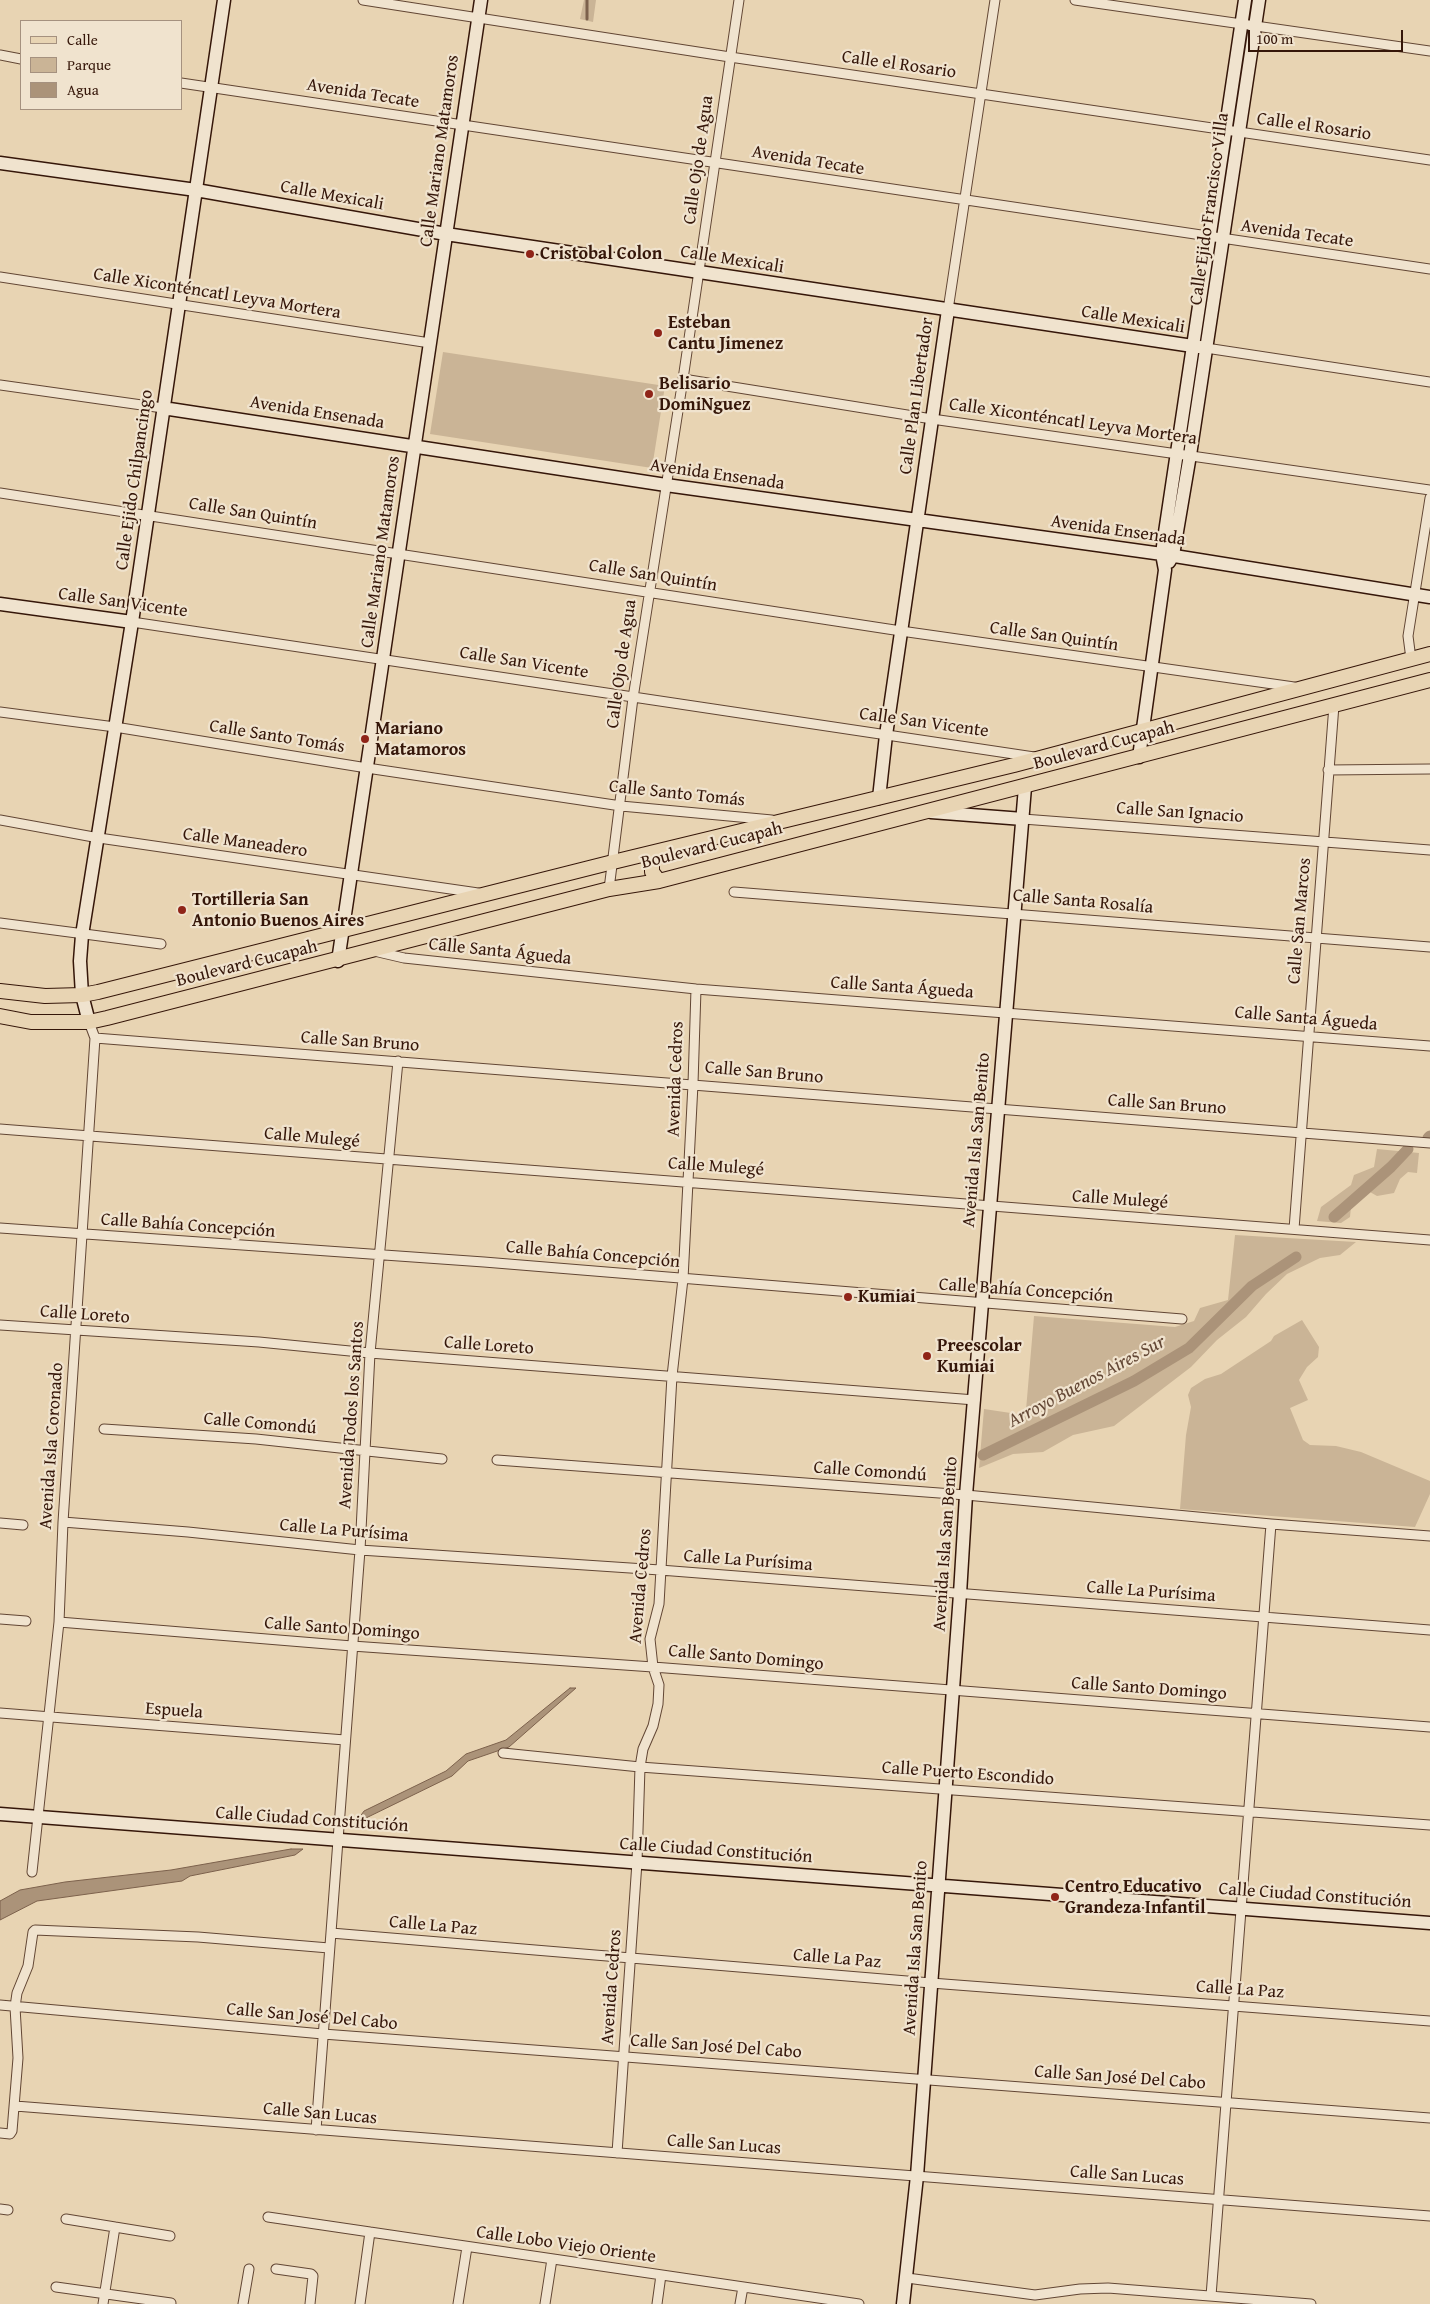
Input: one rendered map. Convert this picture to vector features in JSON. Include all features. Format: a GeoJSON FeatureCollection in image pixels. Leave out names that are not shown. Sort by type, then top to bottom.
{"type":"FeatureCollection","features":[{"type":"Feature","properties":{"kind":"main road","name":"Boulevard Cucapah"},"geometry":{"type":"LineString","coordinates":[[0,991],[45,996],[82,996],[613,862],[656,854],[1042,758],[1430,654]]}},
{"type":"Feature","properties":{"kind":"main road","name":"Boulevard Cucapah"},"geometry":{"type":"LineString","coordinates":[[0,1016],[31,1022],[89,1022],[374,951],[609,889],[659,881],[1026,787],[1430,680]]}},
{"type":"Feature","properties":{"kind":"main road"},"geometry":{"type":"LineString","coordinates":[[656,854],[652,862],[652,872],[659,881]]}},
{"type":"Feature","properties":{"kind":"street","name":"Calle Ejido Chilpancingo"},"geometry":{"type":"LineString","coordinates":[[89,1022],[82,996],[80,961],[82,935],[132,622],[224,0]]}},
{"type":"Feature","properties":{"kind":"street","name":"Calle el Rosario"},"geometry":{"type":"LineString","coordinates":[[363,0],[730,57],[1430,160]]}},
{"type":"Feature","properties":{"kind":"street","name":"Calle Mariano Matamoros"},"geometry":{"type":"LineString","coordinates":[[338,960],[480,0]]}},
{"type":"Feature","properties":{"kind":"street","name":"Calle Ojo de Agua"},"geometry":{"type":"LineString","coordinates":[[609,889],[621,806],[633,698],[683,379],[739,0]]}},
{"type":"Feature","properties":{"kind":"street","name":"Calle Plan Libertador"},"geometry":{"type":"LineString","coordinates":[[878,798],[916,521],[995,0]]}},
{"type":"Feature","properties":{"kind":"street"},"geometry":{"type":"LineString","coordinates":[[1075,0],[1430,51]]}},
{"type":"Feature","properties":{"kind":"street","name":"Calle Ejido Francisco Villa"},"geometry":{"type":"LineString","coordinates":[[1140,757],[1167,555],[1177,453],[1245,0]]}},
{"type":"Feature","properties":{"kind":"street","name":"Calle Ejido Francisco Villa"},"geometry":{"type":"LineString","coordinates":[[1167,555],[1190,455],[1259,0]]}},
{"type":"Feature","properties":{"kind":"street"},"geometry":{"type":"LineString","coordinates":[[0,56],[20,59]]}},
{"type":"Feature","properties":{"kind":"street","name":"Avenida Tecate"},"geometry":{"type":"LineString","coordinates":[[182,83],[1430,270]]}},
{"type":"Feature","properties":{"kind":"street","name":"Calle Mexicali"},"geometry":{"type":"LineString","coordinates":[[0,163],[196,190],[446,234],[1430,382]]}},
{"type":"Feature","properties":{"kind":"street","name":"Calle Xiconténcatl Leyva Mortera"},"geometry":{"type":"LineString","coordinates":[[0,277],[430,343]]}},
{"type":"Feature","properties":{"kind":"street","name":"Calle Xiconténcatl Leyva Mortera"},"geometry":{"type":"LineString","coordinates":[[683,379],[932,419],[1430,490]]}},
{"type":"Feature","properties":{"kind":"street","name":"Avenida Ensenada"},"geometry":{"type":"LineString","coordinates":[[0,385],[164,408],[666,485],[1167,555],[1430,597]]}},
{"type":"Feature","properties":{"kind":"street","name":"Calle San Quintín"},"geometry":{"type":"LineString","coordinates":[[0,493],[398,552],[901,631],[1302,688]]}},
{"type":"Feature","properties":{"kind":"street"},"geometry":{"type":"LineString","coordinates":[[1411,659],[1408,636],[1413,594],[1430,498]]}},
{"type":"Feature","properties":{"kind":"street","name":"Calle San Vicente"},"geometry":{"type":"LineString","coordinates":[[0,604],[383,658],[633,698],[1042,758]]}},
{"type":"Feature","properties":{"kind":"street","name":"Calle San Marcos"},"geometry":{"type":"LineString","coordinates":[[1294,1229],[1334,704]]}},
{"type":"Feature","properties":{"kind":"street","name":"Calle Santo Tomás"},"geometry":{"type":"LineString","coordinates":[[0,712],[115,727],[367,768],[621,806],[788,821]]}},
{"type":"Feature","properties":{"kind":"street"},"geometry":{"type":"LineString","coordinates":[[1328,770],[1430,769]]}},
{"type":"Feature","properties":{"kind":"street","name":"Avenida Isla San Benito"},"geometry":{"type":"LineString","coordinates":[[903,2304],[918,2176],[966,1495],[997,1108],[1026,787]]}},
{"type":"Feature","properties":{"kind":"street","name":"Calle San Ignacio"},"geometry":{"type":"LineString","coordinates":[[927,811],[1430,850]]}},
{"type":"Feature","properties":{"kind":"street","name":"Calle Maneadero"},"geometry":{"type":"LineString","coordinates":[[0,820],[99,838],[486,894]]}},
{"type":"Feature","properties":{"kind":"street","name":"Calle Santa Rosalía"},"geometry":{"type":"LineString","coordinates":[[734,892],[1430,947]]}},
{"type":"Feature","properties":{"kind":"street"},"geometry":{"type":"LineString","coordinates":[[0,924],[161,944]]}},
{"type":"Feature","properties":{"kind":"street","name":"Calle Santa Águeda"},"geometry":{"type":"LineString","coordinates":[[374,951],[404,958],[696,989],[1430,1046]]}},
{"type":"Feature","properties":{"kind":"street","name":"Avenida Cedros"},"geometry":{"type":"LineString","coordinates":[[617,2153],[637,1862],[640,1767],[643,1749],[653,1726],[658,1704],[659,1685],[653,1667],[650,1639],[659,1604],[672,1376],[683,1279],[696,989]]}},
{"type":"Feature","properties":{"kind":"street","name":"Avenida Isla Coronado"},"geometry":{"type":"LineString","coordinates":[[32,1872],[59,1622],[63,1522],[83,1235],[87,1136],[95,1038],[89,1022]]}},
{"type":"Feature","properties":{"kind":"street","name":"Calle San Bruno"},"geometry":{"type":"LineString","coordinates":[[95,1038],[1430,1143]]}},
{"type":"Feature","properties":{"kind":"street","name":"Avenida Todos los Santos"},"geometry":{"type":"LineString","coordinates":[[316,2130],[360,1550],[370,1353],[381,1255],[398,1061]]}},
{"type":"Feature","properties":{"kind":"street","name":"Calle Mulegé"},"geometry":{"type":"LineString","coordinates":[[0,1129],[390,1161],[688,1181],[1430,1240]]}},
{"type":"Feature","properties":{"kind":"street","name":"Calle Bahía Concepción"},"geometry":{"type":"LineString","coordinates":[[0,1228],[381,1255],[1182,1319]]}},
{"type":"Feature","properties":{"kind":"street","name":"Calle Loreto"},"geometry":{"type":"LineString","coordinates":[[0,1325],[259,1342],[370,1353],[975,1400]]}},
{"type":"Feature","properties":{"kind":"street","name":"Calle Comondú"},"geometry":{"type":"LineString","coordinates":[[104,1429],[256,1439],[442,1459]]}},
{"type":"Feature","properties":{"kind":"street","name":"Calle Comondú"},"geometry":{"type":"LineString","coordinates":[[497,1460],[966,1495],[1271,1524],[1430,1536]]}},
{"type":"Feature","properties":{"kind":"street","name":"Calle La Purísima"},"geometry":{"type":"LineString","coordinates":[[63,1522],[188,1532],[360,1550],[660,1570],[1430,1630]]}},
{"type":"Feature","properties":{"kind":"street"},"geometry":{"type":"LineString","coordinates":[[0,1523],[23,1525]]}},
{"type":"Feature","properties":{"kind":"street"},"geometry":{"type":"LineString","coordinates":[[1211,2296],[1271,1524]]}},
{"type":"Feature","properties":{"kind":"street"},"geometry":{"type":"LineString","coordinates":[[0,1619],[26,1621]]}},
{"type":"Feature","properties":{"kind":"street","name":"Calle Santo Domingo"},"geometry":{"type":"LineString","coordinates":[[59,1622],[352,1646],[653,1667],[1430,1727]]}},
{"type":"Feature","properties":{"kind":"street","name":"Espuela"},"geometry":{"type":"LineString","coordinates":[[0,1713],[345,1740]]}},
{"type":"Feature","properties":{"kind":"street","name":"Calle Puerto Escondido"},"geometry":{"type":"LineString","coordinates":[[503,1753],[640,1767],[1430,1825]]}},
{"type":"Feature","properties":{"kind":"street","name":"Calle Ciudad Constitución"},"geometry":{"type":"LineString","coordinates":[[0,1814],[1430,1922]]}},
{"type":"Feature","properties":{"kind":"street"},"geometry":{"type":"LineString","coordinates":[[0,2133],[10,2134],[15,2106],[18,2058],[15,2007],[17,1993],[28,1966],[33,1932],[44,1929],[198,1937],[329,1948]]}},
{"type":"Feature","properties":{"kind":"street","name":"Calle La Paz"},"geometry":{"type":"LineString","coordinates":[[331,1934],[1430,2021]]}},
{"type":"Feature","properties":{"kind":"street","name":"Calle San José Del Cabo"},"geometry":{"type":"LineString","coordinates":[[0,2005],[323,2034],[1430,2118]]}},
{"type":"Feature","properties":{"kind":"street","name":"Calle San Lucas"},"geometry":{"type":"LineString","coordinates":[[15,2106],[1430,2216]]}},
{"type":"Feature","properties":{"kind":"street","name":"Calle Lobo Viejo Oriente"},"geometry":{"type":"LineString","coordinates":[[268,2217],[855,2304]]}},
{"type":"Feature","properties":{"kind":"street"},"geometry":{"type":"LineString","coordinates":[[66,2219],[170,2236]]}},
{"type":"Feature","properties":{"kind":"street"},"geometry":{"type":"LineString","coordinates":[[103,2304],[114,2227]]}},
{"type":"Feature","properties":{"kind":"street"},"geometry":{"type":"LineString","coordinates":[[360,2304],[370,2232]]}},
{"type":"Feature","properties":{"kind":"street"},"geometry":{"type":"LineString","coordinates":[[458,2304],[467,2246]]}},
{"type":"Feature","properties":{"kind":"street"},"geometry":{"type":"LineString","coordinates":[[544,2304],[552,2258]]}},
{"type":"Feature","properties":{"kind":"street"},"geometry":{"type":"LineString","coordinates":[[243,2304],[249,2269]]}},
{"type":"Feature","properties":{"kind":"street"},"geometry":{"type":"LineString","coordinates":[[276,2269],[311,2274],[313,2276],[310,2304]]}},
{"type":"Feature","properties":{"kind":"street"},"geometry":{"type":"LineString","coordinates":[[657,2304],[661,2275]]}},
{"type":"Feature","properties":{"kind":"street"},"geometry":{"type":"LineString","coordinates":[[907,2278],[1035,2295],[1080,2289],[1108,2288],[1311,2304]]}},
{"type":"Feature","properties":{"kind":"street"},"geometry":{"type":"LineString","coordinates":[[56,2287],[171,2303]]}},
{"type":"Feature","properties":{"kind":"street"},"geometry":{"type":"LineString","coordinates":[[740,2304],[743,2287]]}},
{"type":"Feature","properties":{"kind":"green space"},"geometry":{"type":"Polygon","coordinates":[[[584,0],[596,0],[593,22],[580,19],[584,0]]]}},
{"type":"Feature","properties":{"kind":"green space"},"geometry":{"type":"Polygon","coordinates":[[[443,352],[665,386],[652,468],[430,434],[443,352]]]}},
{"type":"Feature","properties":{"kind":"green space"},"geometry":{"type":"Polygon","coordinates":[[[1377,1149],[1419,1153],[1417,1173],[1408,1172],[1400,1179],[1394,1193],[1377,1196],[1370,1192],[1351,1207],[1350,1217],[1341,1223],[1317,1221],[1321,1207],[1351,1185],[1354,1175],[1374,1167],[1377,1149]]]}},
{"type":"Feature","properties":{"kind":"green space"},"geometry":{"type":"Polygon","coordinates":[[[1235,1235],[1356,1242],[1340,1255],[1320,1258],[1287,1274],[1246,1317],[1217,1340],[1191,1367],[1114,1426],[1073,1435],[1043,1452],[1013,1454],[979,1468],[984,1409],[1024,1415],[1026,1410],[1034,1316],[1175,1327],[1194,1321],[1200,1308],[1228,1300],[1235,1235]]]}},
{"type":"Feature","properties":{"kind":"green space"},"geometry":{"type":"Polygon","coordinates":[[[1302,1320],[1319,1347],[1318,1357],[1307,1367],[1299,1380],[1308,1400],[1290,1408],[1303,1440],[1310,1445],[1336,1446],[1361,1452],[1430,1481],[1430,1494],[1415,1527],[1180,1509],[1186,1435],[1191,1407],[1188,1395],[1191,1388],[1205,1379],[1221,1374],[1271,1341],[1274,1336],[1302,1320]]]}},
{"type":"Feature","properties":{"kind":"water"},"geometry":{"type":"Polygon","coordinates":[[[570,1688],[576,1688],[509,1747],[468,1761],[452,1776],[366,1818],[359,1818],[364,1811],[446,1771],[466,1754],[506,1740],[570,1688]]]}},
{"type":"Feature","properties":{"kind":"water"},"geometry":{"type":"Polygon","coordinates":[[[291,1849],[303,1849],[295,1855],[190,1876],[182,1881],[37,1901],[0,1920],[0,1901],[20,1890],[65,1882],[171,1870],[291,1849]]]}},
{"type":"Feature","properties":{"kind":"waterway"},"geometry":{"type":"LineString","coordinates":[[587,0],[587,19]]}},
{"type":"Feature","properties":{"kind":"waterway","name":"Arroyo Buenos Aires Sur"},"geometry":{"type":"LineString","coordinates":[[1334,1217],[1391,1167],[1408,1149]]}},
{"type":"Feature","properties":{"kind":"waterway","name":"Arroyo Buenos Aires Sur"},"geometry":{"type":"LineString","coordinates":[[983,1455],[1134,1381],[1189,1348],[1252,1286],[1296,1257]]}},
{"type":"Feature","properties":{"kind":"place","name":"Cristobal Colon"},"geometry":{"type":"Point","coordinates":[530,254]}},
{"type":"Feature","properties":{"kind":"place","name":"Esteban Cantu Jimenez"},"geometry":{"type":"Point","coordinates":[658,333]}},
{"type":"Feature","properties":{"kind":"place","name":"Belisario DomiNguez"},"geometry":{"type":"Point","coordinates":[649,394]}},
{"type":"Feature","properties":{"kind":"place","name":"Mariano Matamoros"},"geometry":{"type":"Point","coordinates":[365,739]}},
{"type":"Feature","properties":{"kind":"place","name":"Tortilleria San Antonio Buenos Aires"},"geometry":{"type":"Point","coordinates":[182,910]}},
{"type":"Feature","properties":{"kind":"place","name":"Kumiai"},"geometry":{"type":"Point","coordinates":[848,1297]}},
{"type":"Feature","properties":{"kind":"place","name":"Preescolar Kumiai"},"geometry":{"type":"Point","coordinates":[927,1356]}},
{"type":"Feature","properties":{"kind":"place","name":"Centro Educativo Grandeza Infantil"},"geometry":{"type":"Point","coordinates":[1055,1897]}}]}
